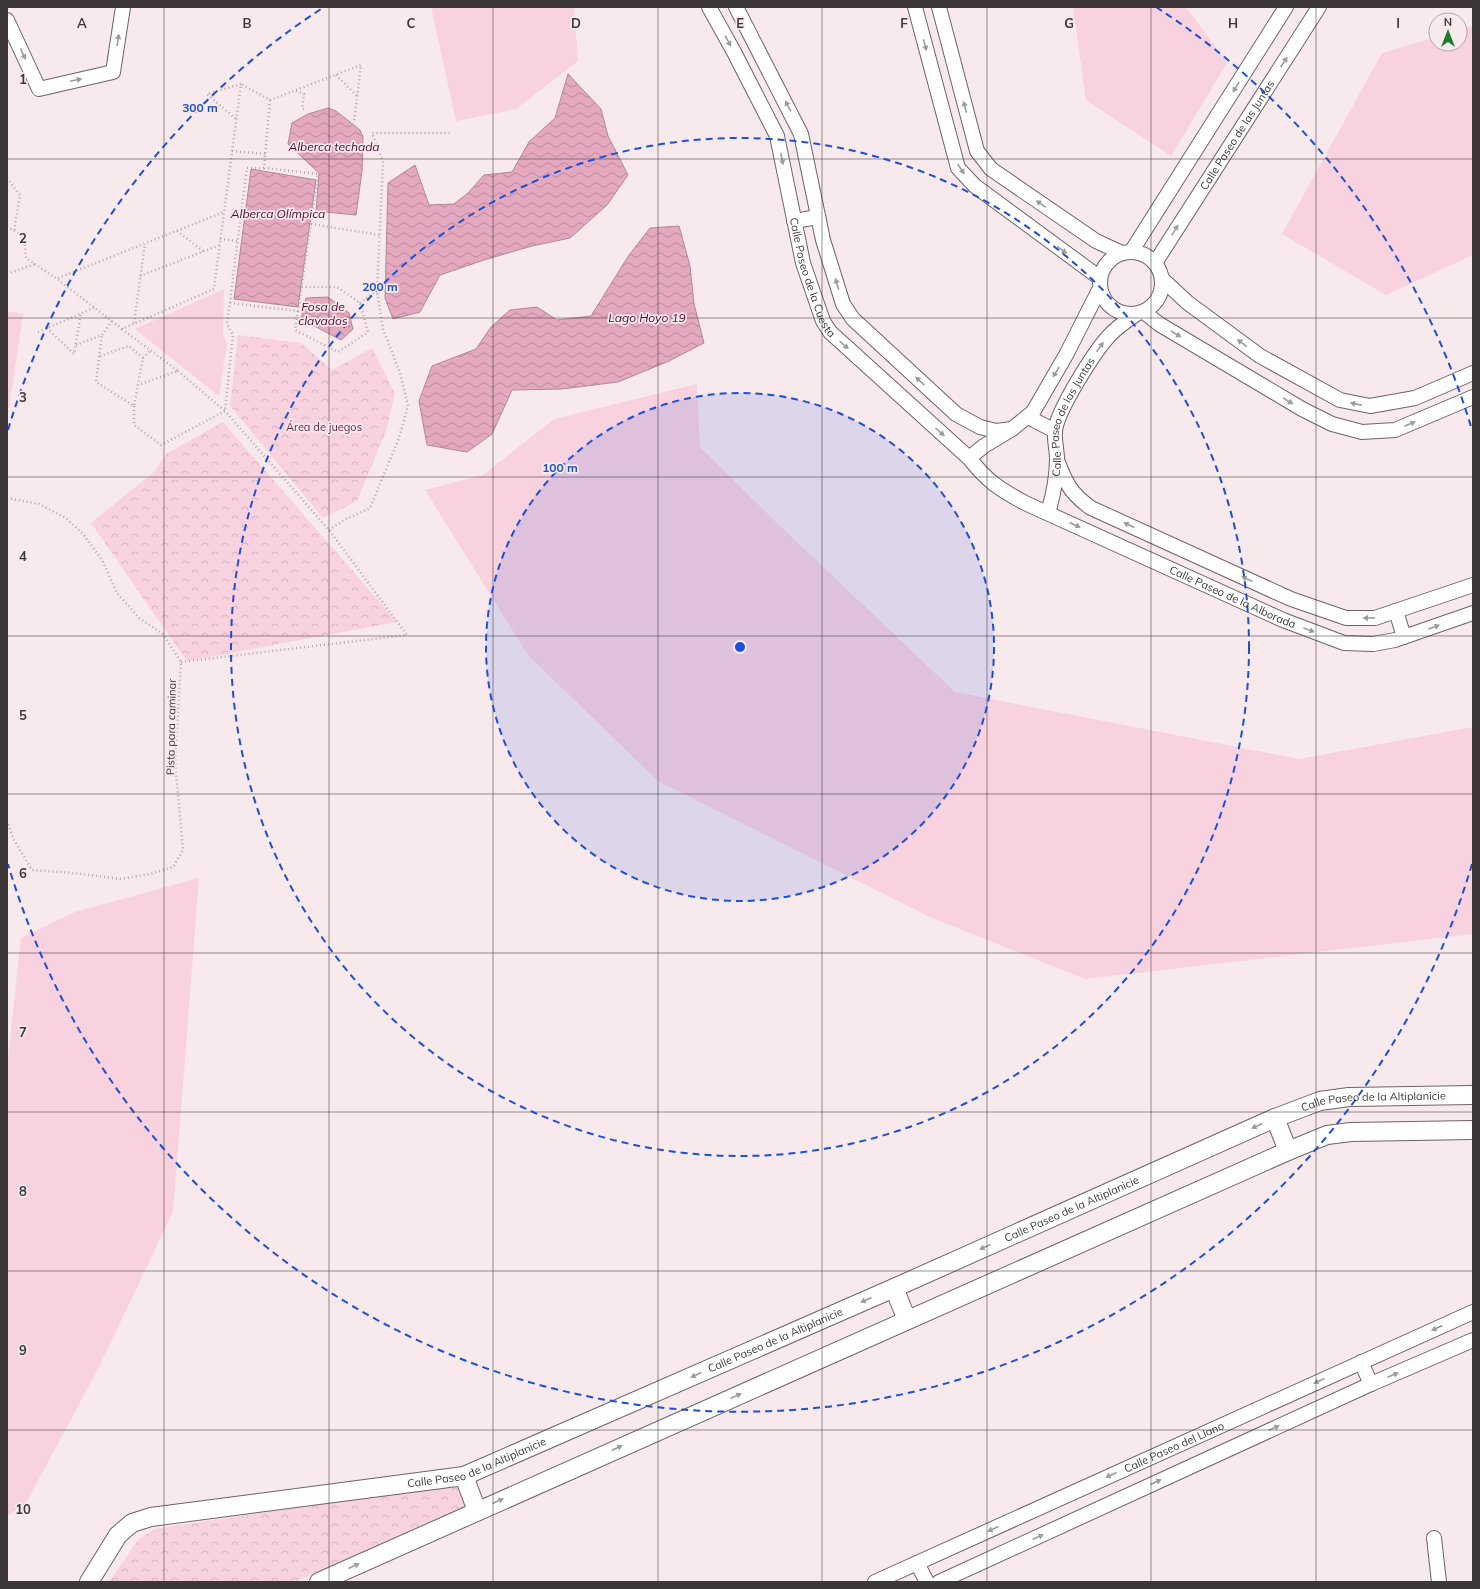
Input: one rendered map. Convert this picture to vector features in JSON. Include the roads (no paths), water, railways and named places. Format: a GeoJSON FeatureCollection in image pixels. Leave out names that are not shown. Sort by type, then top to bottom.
{"type":"FeatureCollection","features":[{"type":"Feature","properties":{"kind":"street"},"geometry":{"type":"LineString","coordinates":[[7,20],[39,89],[113,72],[123,7]]}},
{"type":"Feature","properties":{"kind":"street","name":"Calle Paseo de la Cuesta"},"geometry":{"type":"LineString","coordinates":[[709,7],[777,136],[803,264],[823,322],[830,332],[969,458],[983,476],[1002,491]]}},
{"type":"Feature","properties":{"kind":"street","name":"Calle Paseo de la Cuesta"},"geometry":{"type":"LineString","coordinates":[[736,7],[802,134],[823,240],[843,304],[853,319],[956,414],[980,427],[996,431],[1012,429]]}},
{"type":"Feature","properties":{"kind":"street"},"geometry":{"type":"LineString","coordinates":[[915,7],[958,168],[975,186],[1100,283]]}},
{"type":"Feature","properties":{"kind":"street"},"geometry":{"type":"LineString","coordinates":[[938,7],[977,151],[991,169],[1096,241],[1127,252],[1140,253],[1155,263],[1160,270],[1162,288],[1159,297],[1154,304],[1139,313]]}},
{"type":"Feature","properties":{"kind":"street"},"geometry":{"type":"LineString","coordinates":[[1286,7],[1127,252],[1114,256],[1102,269],[1100,283],[1102,296],[1106,303],[1113,309],[1121,313],[1139,313],[1302,409],[1332,424],[1362,432],[1395,430],[1473,397]]}},
{"type":"Feature","properties":{"kind":"street","name":"Calle Paseo de las Juntas"},"geometry":{"type":"LineString","coordinates":[[1155,263],[1319,7]]}},
{"type":"Feature","properties":{"kind":"street"},"geometry":{"type":"LineString","coordinates":[[794,221],[818,217]]}},
{"type":"Feature","properties":{"kind":"street"},"geometry":{"type":"LineString","coordinates":[[1162,279],[1188,303],[1260,356],[1340,400],[1370,406],[1415,398],[1473,373]]}},
{"type":"Feature","properties":{"kind":"street"},"geometry":{"type":"LineString","coordinates":[[969,458],[984,446],[1028,418],[1033,412],[1066,355],[1100,283]]}},
{"type":"Feature","properties":{"kind":"street","name":"Calle Paseo de las Juntas"},"geometry":{"type":"LineString","coordinates":[[1048,513],[1054,493],[1057,460],[1055,431],[1072,390],[1086,367],[1108,337],[1139,313]]}},
{"type":"Feature","properties":{"kind":"street"},"geometry":{"type":"LineString","coordinates":[[1028,418],[1055,431]]}},
{"type":"Feature","properties":{"kind":"street","name":"Calle Paseo de la Alborada"},"geometry":{"type":"LineString","coordinates":[[1057,460],[1064,479],[1076,498],[1091,508],[1291,599],[1346,618],[1375,618],[1473,585]]}},
{"type":"Feature","properties":{"kind":"street","name":"Calle Paseo de la Alborada"},"geometry":{"type":"LineString","coordinates":[[1002,491],[1025,503],[1283,620],[1344,643],[1372,644],[1404,637],[1473,612]]}},
{"type":"Feature","properties":{"kind":"street"},"geometry":{"type":"LineString","coordinates":[[1396,612],[1404,637]]}},
{"type":"Feature","properties":{"kind":"street","name":"Calle Paseo de la Altiplanicie"},"geometry":{"type":"LineString","coordinates":[[89,1582],[118,1535],[132,1523],[151,1517],[464,1476],[894,1288],[1275,1118],[1320,1101],[1350,1097],[1473,1095]]}},
{"type":"Feature","properties":{"kind":"street"},"geometry":{"type":"LineString","coordinates":[[1275,1118],[1288,1151]]}},
{"type":"Feature","properties":{"kind":"street"},"geometry":{"type":"LineString","coordinates":[[319,1582],[477,1510],[1288,1151],[1327,1136],[1351,1132],[1473,1130]]}},
{"type":"Feature","properties":{"kind":"street"},"geometry":{"type":"LineString","coordinates":[[894,1288],[908,1320]]}},
{"type":"Feature","properties":{"kind":"street","name":"Calle Paseo del Llano"},"geometry":{"type":"LineString","coordinates":[[875,1582],[1473,1312]]}},
{"type":"Feature","properties":{"kind":"street"},"geometry":{"type":"LineString","coordinates":[[939,1582],[1371,1384],[1473,1340]]}},
{"type":"Feature","properties":{"kind":"street"},"geometry":{"type":"LineString","coordinates":[[1361,1362],[1371,1384]]}},
{"type":"Feature","properties":{"kind":"street"},"geometry":{"type":"LineString","coordinates":[[464,1476],[477,1510]]}},
{"type":"Feature","properties":{"kind":"street"},"geometry":{"type":"LineString","coordinates":[[1434,1538],[1439,1582]]}},
{"type":"Feature","properties":{"kind":"street"},"geometry":{"type":"LineString","coordinates":[[917,1564],[926,1582]]}},
{"type":"Feature","properties":{"kind":"water"},"geometry":{"type":"Polygon","coordinates":[[[568,74],[601,109],[608,136],[628,175],[607,205],[570,238],[532,246],[440,275],[420,312],[393,319],[385,298],[388,183],[415,165],[429,205],[454,204],[468,193],[484,175],[512,172],[529,142],[555,118],[568,74]]]}},
{"type":"Feature","properties":{"kind":"water","name":"Alberca techada"},"geometry":{"type":"Polygon","coordinates":[[[328,108],[336,111],[360,130],[363,137],[362,171],[356,215],[316,211],[319,173],[288,144],[292,123],[308,114],[328,108]]]}},
{"type":"Feature","properties":{"kind":"water","name":"Alberca Olímpica"},"geometry":{"type":"Polygon","coordinates":[[[251,169],[316,180],[298,307],[234,299],[251,169]]]}},
{"type":"Feature","properties":{"kind":"water","name":"Lago Hoyo 19"},"geometry":{"type":"Polygon","coordinates":[[[679,226],[690,266],[694,304],[704,343],[669,361],[618,382],[562,389],[512,390],[492,434],[467,452],[427,445],[419,401],[432,366],[476,349],[491,327],[510,310],[537,307],[557,320],[591,316],[629,255],[650,228],[679,226]]]}},
{"type":"Feature","properties":{"kind":"water","name":"Fosa de clavados"},"geometry":{"type":"Polygon","coordinates":[[[328,297],[349,313],[353,329],[341,340],[301,319],[306,298],[328,297]]]}},
{"type":"Feature","properties":{"kind":"park label","name":"Área de juegos"},"geometry":{"type":"Point","coordinates":[324,427]}}]}
